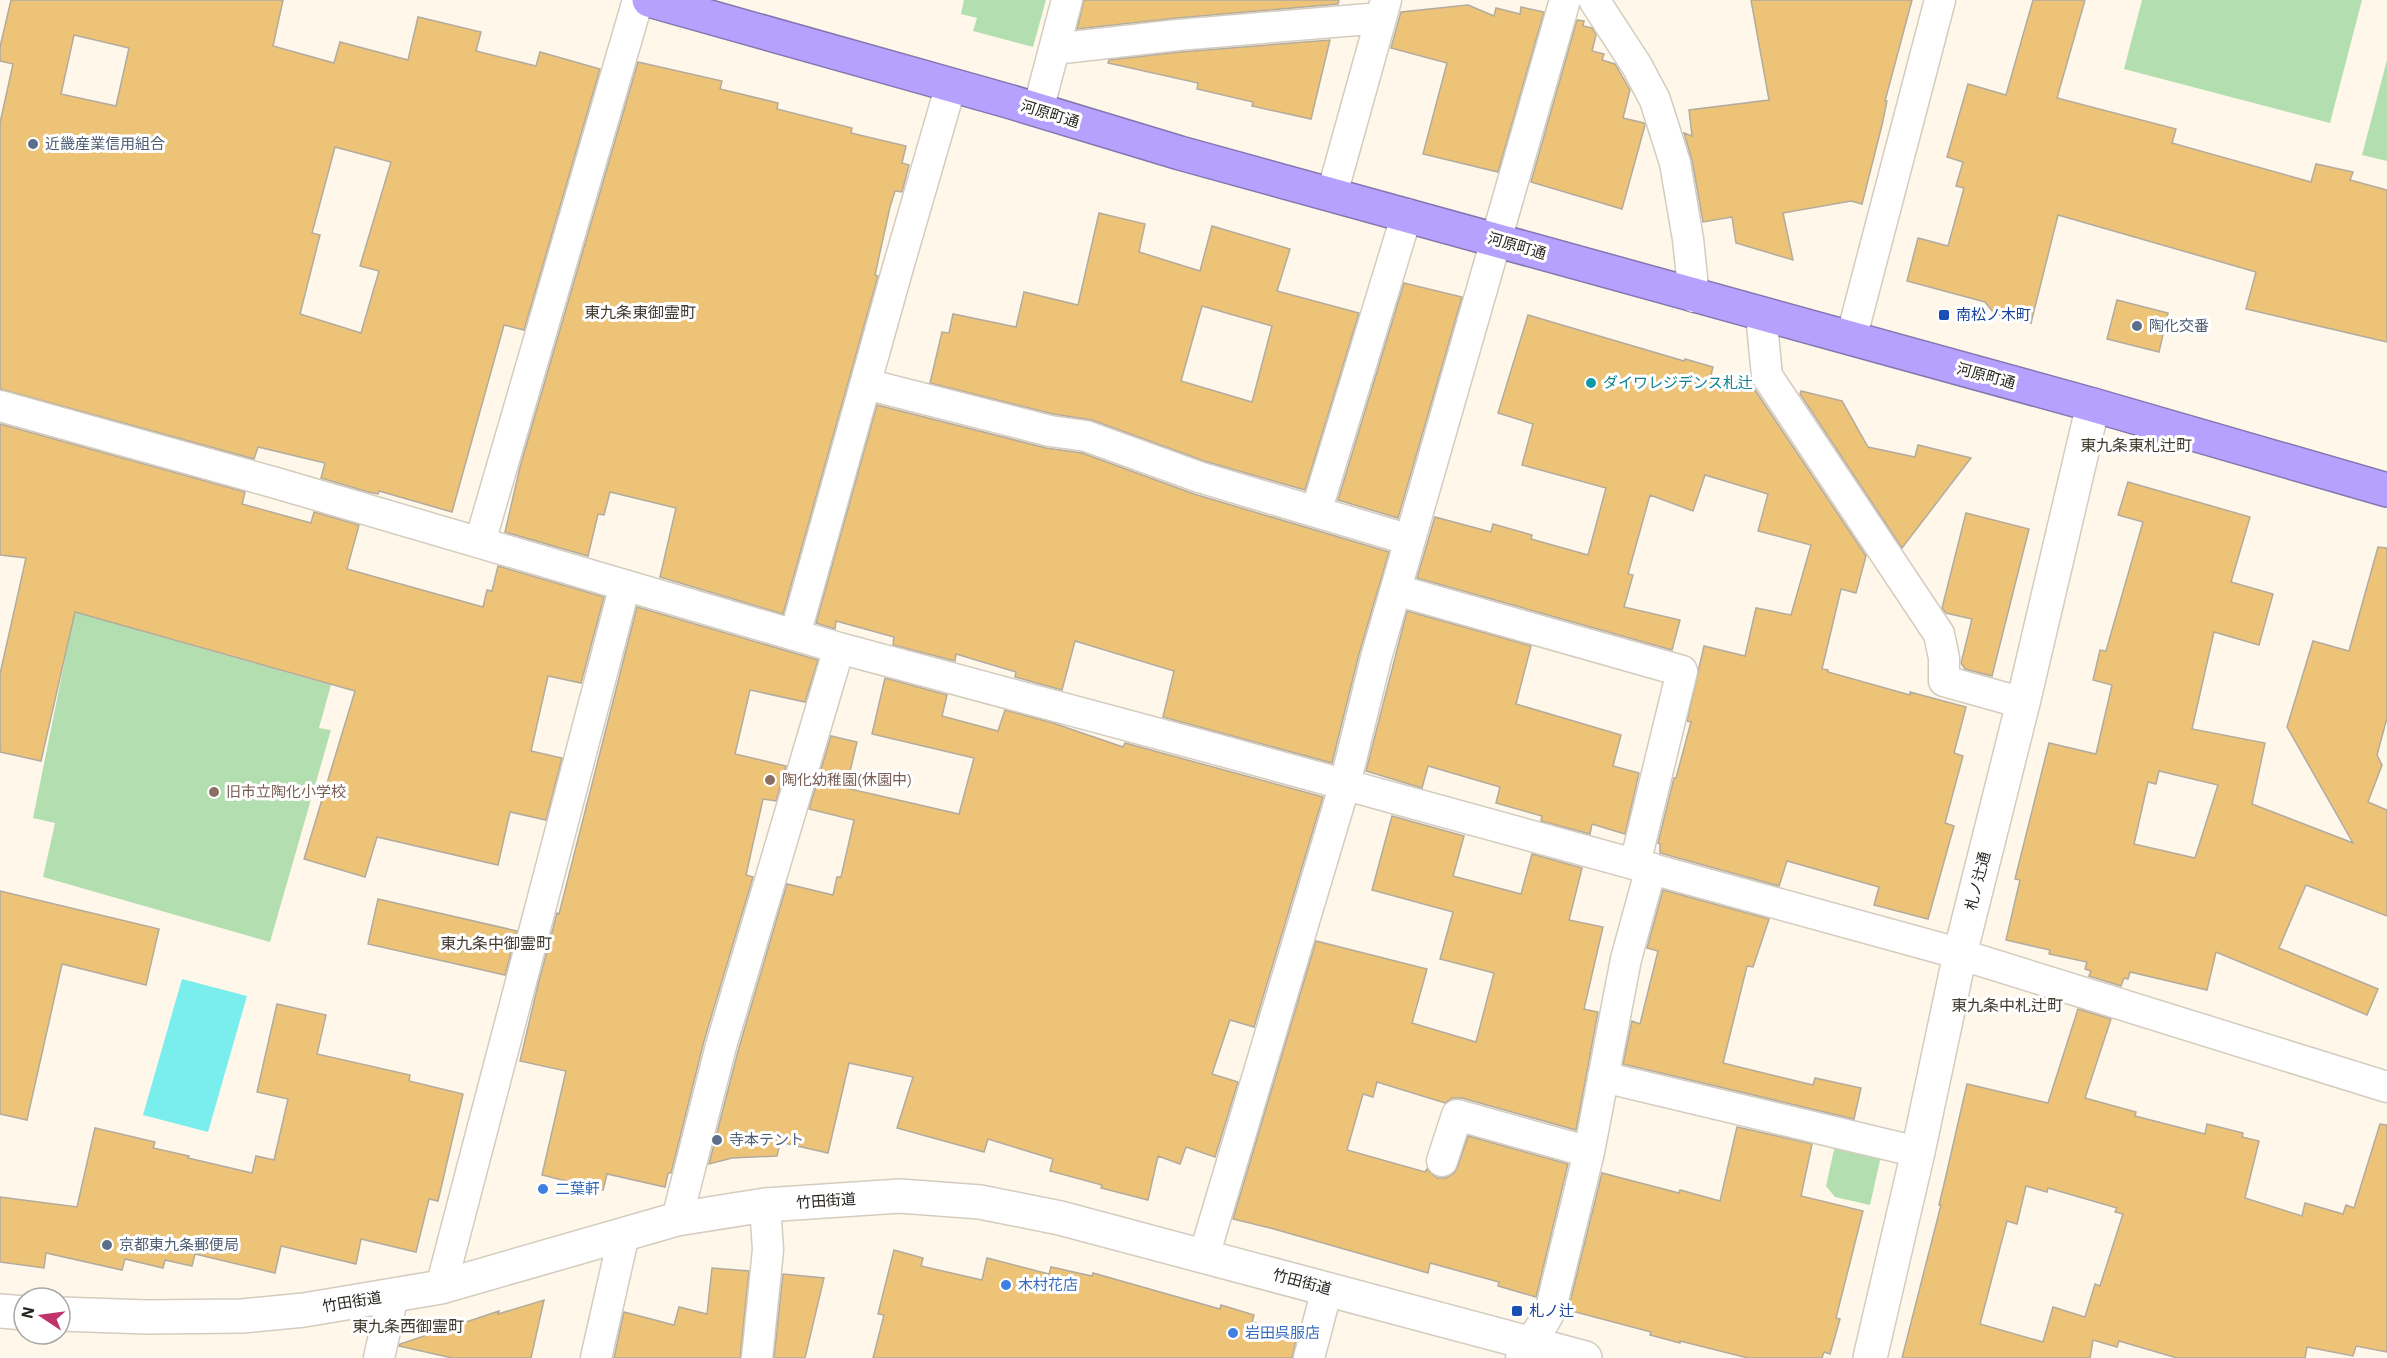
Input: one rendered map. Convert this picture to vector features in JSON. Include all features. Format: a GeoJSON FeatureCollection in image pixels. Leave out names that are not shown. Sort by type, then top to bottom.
{"type":"FeatureCollection","features":[{"type":"Feature","properties":{"kind":"highway","name":"河原町通"},"geometry":{"type":"LineString","coordinates":[[649,0],[1038,110],[1180,153],[1407,214],[1694,297],[2093,405],[2387,490]]}},
{"type":"Feature","properties":{"kind":"main road","name":"札ノ辻通"},"geometry":{"type":"LineString","coordinates":[[1870,1358],[1918,1152],[1960,954],[2023,703],[2093,405]]}},
{"type":"Feature","properties":{"kind":"main road","name":"竹田街道"},"geometry":{"type":"LineString","coordinates":[[72,1314],[137,1317],[242,1316],[304,1310],[441,1287],[676,1219],[765,1205],[900,1196],[980,1202],[1060,1218],[1328,1289],[1525,1350],[1585,1358]]}},
{"type":"Feature","properties":{"kind":"street"},"geometry":{"type":"LineString","coordinates":[[480,542],[638,0]]}},
{"type":"Feature","properties":{"kind":"street"},"geometry":{"type":"LineString","coordinates":[[1038,110],[1067,0]]}},
{"type":"Feature","properties":{"kind":"street"},"geometry":{"type":"LineString","coordinates":[[1204,1256],[1345,784],[1376,658],[1565,0]]}},
{"type":"Feature","properties":{"kind":"street"},"geometry":{"type":"LineString","coordinates":[[1594,0],[1637,66],[1655,100],[1675,163],[1688,239],[1694,297]]}},
{"type":"Feature","properties":{"kind":"street"},"geometry":{"type":"LineString","coordinates":[[1851,339],[1940,0]]}},
{"type":"Feature","properties":{"kind":"street"},"geometry":{"type":"LineString","coordinates":[[1054,49],[1385,5],[1332,194]]}},
{"type":"Feature","properties":{"kind":"street"},"geometry":{"type":"LineString","coordinates":[[795,635],[951,85]]}},
{"type":"Feature","properties":{"kind":"street"},"geometry":{"type":"LineString","coordinates":[[1316,512],[1407,214]]}},
{"type":"Feature","properties":{"kind":"street"},"geometry":{"type":"LineString","coordinates":[[1761,314],[1767,376],[1939,634],[1944,658],[1944,681],[2023,703]]}},
{"type":"Feature","properties":{"kind":"street"},"geometry":{"type":"LineString","coordinates":[[866,384],[1050,431],[1086,436],[1199,477],[1410,540]]}},
{"type":"Feature","properties":{"kind":"street"},"geometry":{"type":"LineString","coordinates":[[0,406],[480,542],[839,648],[1345,784],[1960,954],[2387,1087]]}},
{"type":"Feature","properties":{"kind":"street"},"geometry":{"type":"LineString","coordinates":[[441,1287],[625,585]]}},
{"type":"Feature","properties":{"kind":"street"},"geometry":{"type":"LineString","coordinates":[[1396,590],[1683,671],[1643,866],[1589,1152],[1549,1315],[1525,1350]]}},
{"type":"Feature","properties":{"kind":"street"},"geometry":{"type":"LineString","coordinates":[[676,1219],[721,1046],[839,648]]}},
{"type":"Feature","properties":{"kind":"street"},"geometry":{"type":"LineString","coordinates":[[1603,1077],[1918,1152]]}},
{"type":"Feature","properties":{"kind":"street"},"geometry":{"type":"LineString","coordinates":[[1442,1161],[1457,1115],[1589,1152]]}},
{"type":"Feature","properties":{"kind":"street"},"geometry":{"type":"LineString","coordinates":[[757,1358],[768,1250],[765,1205]]}},
{"type":"Feature","properties":{"kind":"street"},"geometry":{"type":"LineString","coordinates":[[596,1358],[624,1234]]}},
{"type":"Feature","properties":{"kind":"street"},"geometry":{"type":"LineString","coordinates":[[1309,1358],[1328,1289]]}},
{"type":"Feature","properties":{"kind":"street"},"geometry":{"type":"LineString","coordinates":[[386,1356],[393,1295]]}},
{"type":"Feature","properties":{"kind":"green space"},"geometry":{"type":"Polygon","coordinates":[[[964,0],[1046,0],[1033,47],[973,31],[977,18],[961,14],[964,0]]]}},
{"type":"Feature","properties":{"kind":"green space"},"geometry":{"type":"Polygon","coordinates":[[[2142,0],[2362,0],[2330,123],[2124,69],[2142,0]]]}},
{"type":"Feature","properties":{"kind":"green space"},"geometry":{"type":"Polygon","coordinates":[[[2387,60],[2387,161],[2362,155],[2387,60]]]}},
{"type":"Feature","properties":{"kind":"green space"},"geometry":{"type":"Polygon","coordinates":[[[76,605],[120,625],[331,685],[319,728],[331,730],[270,942],[43,877],[55,823],[33,818],[76,605]]]}},
{"type":"Feature","properties":{"kind":"green space"},"geometry":{"type":"Polygon","coordinates":[[[1837,1136],[1883,1147],[1870,1205],[1835,1197],[1826,1186],[1837,1136]]]}},
{"type":"Feature","properties":{"kind":"water"},"geometry":{"type":"Polygon","coordinates":[[[182,979],[247,996],[208,1132],[143,1115],[182,979]]]}},
{"type":"Feature","properties":{"kind":"building"},"geometry":{"type":"Polygon","coordinates":[[[11,0],[283,0],[273,46],[334,63],[340,42],[408,60],[418,17],[481,32],[476,51],[536,66],[540,52],[600,69],[524,330],[504,325],[452,512],[379,491],[378,494],[368,492],[321,478],[325,463],[258,447],[254,459],[0,389],[0,123],[13,64],[0,61],[0,47],[11,0]],[[74,35],[61,94],[116,106],[129,48],[74,35]],[[335,147],[312,233],[320,235],[300,314],[361,333],[379,271],[360,266],[391,162],[335,147]]]}},
{"type":"Feature","properties":{"kind":"building"},"geometry":{"type":"Polygon","coordinates":[[[1084,0],[1339,0],[1338,4],[1077,29],[1084,0]]]}},
{"type":"Feature","properties":{"kind":"building"},"geometry":{"type":"Polygon","coordinates":[[[1751,0],[1912,0],[1885,101],[1887,101],[1882,125],[1862,204],[1851,201],[1783,213],[1793,260],[1736,243],[1732,217],[1703,222],[1692,160],[1684,133],[1692,136],[1689,110],[1769,100],[1751,0]]]}},
{"type":"Feature","properties":{"kind":"building"},"geometry":{"type":"Polygon","coordinates":[[[2033,0],[2085,0],[2057,98],[2176,129],[2172,143],[2311,182],[2316,164],[2353,172],[2350,180],[2387,190],[2387,342],[2246,309],[2256,272],[2058,215],[2031,323],[2003,317],[1993,312],[1985,302],[1907,281],[1918,238],[1948,246],[1964,188],[1956,186],[1963,162],[1947,157],[1968,84],[2006,95],[2033,0]]]}},
{"type":"Feature","properties":{"kind":"building"},"geometry":{"type":"Polygon","coordinates":[[[1468,5],[1494,16],[1496,8],[1520,14],[1521,7],[1544,12],[1498,172],[1423,154],[1447,63],[1391,48],[1401,12],[1468,5]]]}},
{"type":"Feature","properties":{"kind":"building"},"geometry":{"type":"Polygon","coordinates":[[[1577,20],[1584,21],[1583,26],[1592,28],[1596,35],[1592,51],[1604,54],[1602,60],[1615,64],[1630,90],[1623,118],[1645,125],[1622,209],[1531,182],[1577,20]]]}},
{"type":"Feature","properties":{"kind":"building"},"geometry":{"type":"Polygon","coordinates":[[[1330,40],[1311,119],[1252,106],[1253,102],[1197,89],[1198,83],[1108,63],[1109,60],[1180,52],[1330,40]]]}},
{"type":"Feature","properties":{"kind":"building"},"geometry":{"type":"Polygon","coordinates":[[[638,62],[722,81],[720,89],[778,103],[777,109],[852,128],[851,133],[906,146],[902,163],[909,165],[902,192],[895,191],[890,207],[875,275],[878,276],[783,614],[660,577],[676,508],[610,492],[604,515],[598,514],[588,556],[505,532],[520,467],[638,62]]]}},
{"type":"Feature","properties":{"kind":"building"},"geometry":{"type":"Polygon","coordinates":[[[1099,213],[1145,224],[1139,252],[1200,271],[1212,226],[1290,249],[1277,291],[1359,313],[1305,490],[1204,461],[1092,420],[1053,414],[930,383],[942,332],[949,333],[953,314],[1016,327],[1024,292],[1078,305],[1099,213]],[[1202,306],[1181,381],[1252,402],[1272,326],[1202,306]]]}},
{"type":"Feature","properties":{"kind":"building"},"geometry":{"type":"Polygon","coordinates":[[[1404,283],[1462,297],[1398,518],[1338,500],[1404,283]]]}},
{"type":"Feature","properties":{"kind":"building"},"geometry":{"type":"Polygon","coordinates":[[[2117,300],[2168,313],[2159,352],[2107,339],[2117,300]]]}},
{"type":"Feature","properties":{"kind":"building"},"geometry":{"type":"Polygon","coordinates":[[[1528,315],[1684,361],[1685,359],[1713,367],[1711,375],[1753,387],[1866,556],[1856,593],[1841,589],[1822,669],[1910,695],[1910,692],[1966,707],[1954,753],[1963,756],[1945,823],[1954,826],[1928,919],[1874,905],[1879,887],[1787,861],[1779,886],[1660,853],[1658,843],[1691,722],[1687,721],[1704,646],[1745,656],[1756,608],[1791,615],[1811,545],[1758,531],[1768,494],[1705,475],[1693,511],[1650,495],[1628,574],[1633,575],[1624,607],[1680,620],[1672,650],[1417,578],[1435,517],[1491,532],[1493,524],[1532,535],[1531,539],[1588,555],[1606,488],[1522,465],[1533,424],[1498,413],[1528,315]]]}},
{"type":"Feature","properties":{"kind":"building"},"geometry":{"type":"Polygon","coordinates":[[[1801,391],[1842,401],[1868,447],[1915,457],[1918,445],[1971,458],[1902,548],[1800,394],[1801,391]]]}},
{"type":"Feature","properties":{"kind":"building"},"geometry":{"type":"Polygon","coordinates":[[[877,405],[1046,448],[1082,453],[1194,494],[1389,552],[1359,654],[1332,763],[1163,717],[1174,671],[1075,641],[1062,690],[1015,677],[1016,672],[956,654],[955,661],[893,645],[894,637],[836,621],[835,629],[816,623],[877,405]]]}},
{"type":"Feature","properties":{"kind":"building"},"geometry":{"type":"Polygon","coordinates":[[[0,424],[245,492],[242,504],[311,523],[314,512],[359,525],[347,569],[483,607],[487,590],[492,591],[498,566],[604,597],[581,683],[548,676],[531,751],[562,758],[546,820],[510,812],[498,865],[377,837],[365,877],[304,859],[355,691],[75,612],[41,761],[0,752],[0,674],[26,558],[0,555],[0,424]]]}},
{"type":"Feature","properties":{"kind":"building"},"geometry":{"type":"Polygon","coordinates":[[[2128,482],[2250,517],[2231,582],[2273,594],[2259,645],[2214,632],[2192,729],[2265,743],[2252,804],[2353,843],[2287,727],[2313,641],[2349,651],[2378,547],[2387,548],[2387,718],[2377,755],[2382,765],[2368,802],[2387,810],[2387,916],[2306,885],[2279,948],[2378,989],[2367,1015],[2216,952],[2207,990],[2130,972],[2128,979],[2124,978],[2121,986],[2089,976],[2091,971],[2085,969],[2087,962],[2049,954],[2050,950],[2006,940],[2020,880],[2015,879],[2049,743],[2096,754],[2112,685],[2093,680],[2100,650],[2106,651],[2143,522],[2118,515],[2128,482]],[[2159,771],[2156,784],[2148,782],[2134,844],[2195,858],[2218,785],[2159,771]]]}},
{"type":"Feature","properties":{"kind":"building"},"geometry":{"type":"Polygon","coordinates":[[[1966,513],[2029,529],[1992,676],[1965,669],[1961,663],[1972,619],[1946,613],[1942,608],[1966,513]]]}},
{"type":"Feature","properties":{"kind":"building"},"geometry":{"type":"Polygon","coordinates":[[[637,607],[818,660],[805,702],[750,690],[735,754],[786,766],[776,801],[763,799],[746,875],[753,877],[704,1041],[671,1173],[668,1173],[665,1187],[607,1174],[603,1190],[542,1175],[566,1071],[520,1061],[637,607]]]}},
{"type":"Feature","properties":{"kind":"building"},"geometry":{"type":"Polygon","coordinates":[[[1407,611],[1531,646],[1516,704],[1621,735],[1613,766],[1639,773],[1625,834],[1592,824],[1590,834],[1541,821],[1542,816],[1496,803],[1500,787],[1428,766],[1422,788],[1366,771],[1407,611]]]}},
{"type":"Feature","properties":{"kind":"building"},"geometry":{"type":"Polygon","coordinates":[[[885,678],[947,695],[942,716],[998,731],[1005,710],[1053,723],[1123,747],[1125,743],[1323,797],[1254,1027],[1230,1020],[1212,1074],[1238,1082],[1215,1157],[1186,1147],[1180,1164],[1158,1156],[1148,1200],[1101,1188],[1102,1185],[1050,1171],[1053,1159],[988,1139],[984,1152],[897,1128],[913,1077],[849,1063],[828,1153],[780,1142],[777,1156],[732,1158],[709,1164],[738,1051],[787,884],[833,895],[837,877],[841,877],[854,820],[809,809],[831,736],[857,742],[846,788],[959,814],[974,758],[872,734],[885,678]]]}},
{"type":"Feature","properties":{"kind":"building"},"geometry":{"type":"Polygon","coordinates":[[[1392,816],[1464,836],[1453,876],[1521,894],[1532,854],[1582,868],[1569,920],[1603,927],[1584,1009],[1598,1012],[1576,1130],[1462,1098],[1452,1098],[1445,1103],[1377,1082],[1373,1097],[1363,1094],[1347,1150],[1425,1172],[1427,1169],[1437,1178],[1446,1178],[1454,1173],[1468,1136],[1568,1164],[1536,1297],[1498,1286],[1499,1282],[1430,1263],[1428,1273],[1233,1219],[1316,941],[1427,969],[1412,1023],[1476,1042],[1494,973],[1440,959],[1453,912],[1372,890],[1392,816]]]}},
{"type":"Feature","properties":{"kind":"building"},"geometry":{"type":"Polygon","coordinates":[[[1663,890],[1769,919],[1753,967],[1747,966],[1723,1063],[1813,1085],[1815,1078],[1861,1088],[1854,1119],[1623,1064],[1632,1021],[1640,1024],[1658,951],[1647,948],[1663,890]]]}},
{"type":"Feature","properties":{"kind":"building"},"geometry":{"type":"Polygon","coordinates":[[[0,891],[159,929],[146,985],[62,964],[27,1120],[0,1114],[0,891]]]}},
{"type":"Feature","properties":{"kind":"building"},"geometry":{"type":"Polygon","coordinates":[[[378,899],[517,931],[505,975],[368,944],[378,899]]]}},
{"type":"Feature","properties":{"kind":"building"},"geometry":{"type":"Polygon","coordinates":[[[277,1004],[326,1015],[317,1054],[410,1075],[409,1081],[463,1094],[438,1201],[429,1199],[416,1252],[361,1239],[356,1264],[281,1246],[275,1273],[195,1254],[192,1266],[165,1260],[163,1268],[125,1259],[122,1270],[46,1253],[44,1268],[0,1262],[0,1197],[77,1207],[95,1128],[155,1142],[153,1148],[252,1173],[256,1156],[274,1160],[288,1099],[257,1092],[277,1004]]]}},
{"type":"Feature","properties":{"kind":"building"},"geometry":{"type":"Polygon","coordinates":[[[2078,1009],[2111,1019],[2085,1098],[2136,1112],[2135,1116],[2205,1134],[2207,1124],[2243,1133],[2242,1137],[2259,1141],[2245,1198],[2302,1216],[2305,1203],[2343,1214],[2346,1205],[2354,1208],[2380,1124],[2387,1125],[2387,1352],[2356,1346],[2353,1356],[2307,1347],[2305,1358],[2177,1358],[2119,1341],[2117,1347],[2093,1340],[2090,1358],[1902,1358],[1941,1205],[1939,1205],[1967,1084],[2048,1103],[2078,1009]],[[2026,1186],[2017,1224],[2007,1221],[1980,1324],[2043,1342],[2053,1307],[2085,1317],[2095,1284],[2100,1286],[2123,1214],[2115,1212],[2117,1208],[2048,1188],[2047,1192],[2026,1186]]]}},
{"type":"Feature","properties":{"kind":"building"},"geometry":{"type":"Polygon","coordinates":[[[1737,1127],[1812,1144],[1801,1196],[1863,1211],[1836,1318],[1840,1319],[1830,1354],[1824,1352],[1822,1358],[1748,1358],[1650,1335],[1651,1332],[1568,1310],[1602,1173],[1720,1201],[1737,1127]]]}},
{"type":"Feature","properties":{"kind":"building"},"geometry":{"type":"Polygon","coordinates":[[[894,1250],[923,1258],[921,1266],[982,1280],[987,1258],[1049,1274],[1051,1267],[1092,1276],[1093,1273],[1220,1309],[1221,1305],[1254,1315],[1252,1322],[1297,1336],[1292,1358],[873,1358],[884,1315],[878,1314],[894,1250]]]}},
{"type":"Feature","properties":{"kind":"building"},"geometry":{"type":"Polygon","coordinates":[[[712,1268],[749,1271],[740,1358],[614,1358],[624,1312],[674,1325],[679,1307],[707,1314],[712,1268]]]}},
{"type":"Feature","properties":{"kind":"building"},"geometry":{"type":"Polygon","coordinates":[[[783,1274],[824,1278],[805,1358],[774,1358],[783,1274]]]}},
{"type":"Feature","properties":{"kind":"building"},"geometry":{"type":"Polygon","coordinates":[[[544,1300],[531,1358],[452,1358],[399,1346],[499,1311],[498,1314],[544,1300]]]}},
{"type":"Feature","properties":{"kind":"place","name":"近畿産業信用組合"},"geometry":{"type":"Point","coordinates":[33,144]}},
{"type":"Feature","properties":{"kind":"place","name":"南松ノ木町"},"geometry":{"type":"Point","coordinates":[1944,315]}},
{"type":"Feature","properties":{"kind":"place","name":"陶化交番"},"geometry":{"type":"Point","coordinates":[2137,326]}},
{"type":"Feature","properties":{"kind":"place","name":"ダイワレジデンス札辻"},"geometry":{"type":"Point","coordinates":[1591,383]}},
{"type":"Feature","properties":{"kind":"place","name":"陶化幼稚園(休園中)"},"geometry":{"type":"Point","coordinates":[770,780]}},
{"type":"Feature","properties":{"kind":"place","name":"旧市立陶化小学校"},"geometry":{"type":"Point","coordinates":[214,792]}},
{"type":"Feature","properties":{"kind":"place","name":"寺本テント"},"geometry":{"type":"Point","coordinates":[717,1140]}},
{"type":"Feature","properties":{"kind":"place","name":"二葉軒"},"geometry":{"type":"Point","coordinates":[543,1189]}},
{"type":"Feature","properties":{"kind":"place","name":"京都東九条郵便局"},"geometry":{"type":"Point","coordinates":[107,1245]}},
{"type":"Feature","properties":{"kind":"place","name":"木村花店"},"geometry":{"type":"Point","coordinates":[1006,1285]}},
{"type":"Feature","properties":{"kind":"place","name":"札ノ辻"},"geometry":{"type":"Point","coordinates":[1517,1311]}},
{"type":"Feature","properties":{"kind":"place","name":"岩田呉服店"},"geometry":{"type":"Point","coordinates":[1233,1333]}},
{"type":"Feature","properties":{"kind":"district","name":"東九条東御霊町"},"geometry":{"type":"Point","coordinates":[640,312]}},
{"type":"Feature","properties":{"kind":"district","name":"東九条東札辻町"},"geometry":{"type":"Point","coordinates":[2136,445]}},
{"type":"Feature","properties":{"kind":"district","name":"東九条中御霊町"},"geometry":{"type":"Point","coordinates":[496,943]}},
{"type":"Feature","properties":{"kind":"district","name":"東九条中札辻町"},"geometry":{"type":"Point","coordinates":[2007,1005]}},
{"type":"Feature","properties":{"kind":"district","name":"東九条西御霊町"},"geometry":{"type":"Point","coordinates":[408,1326]}}]}
